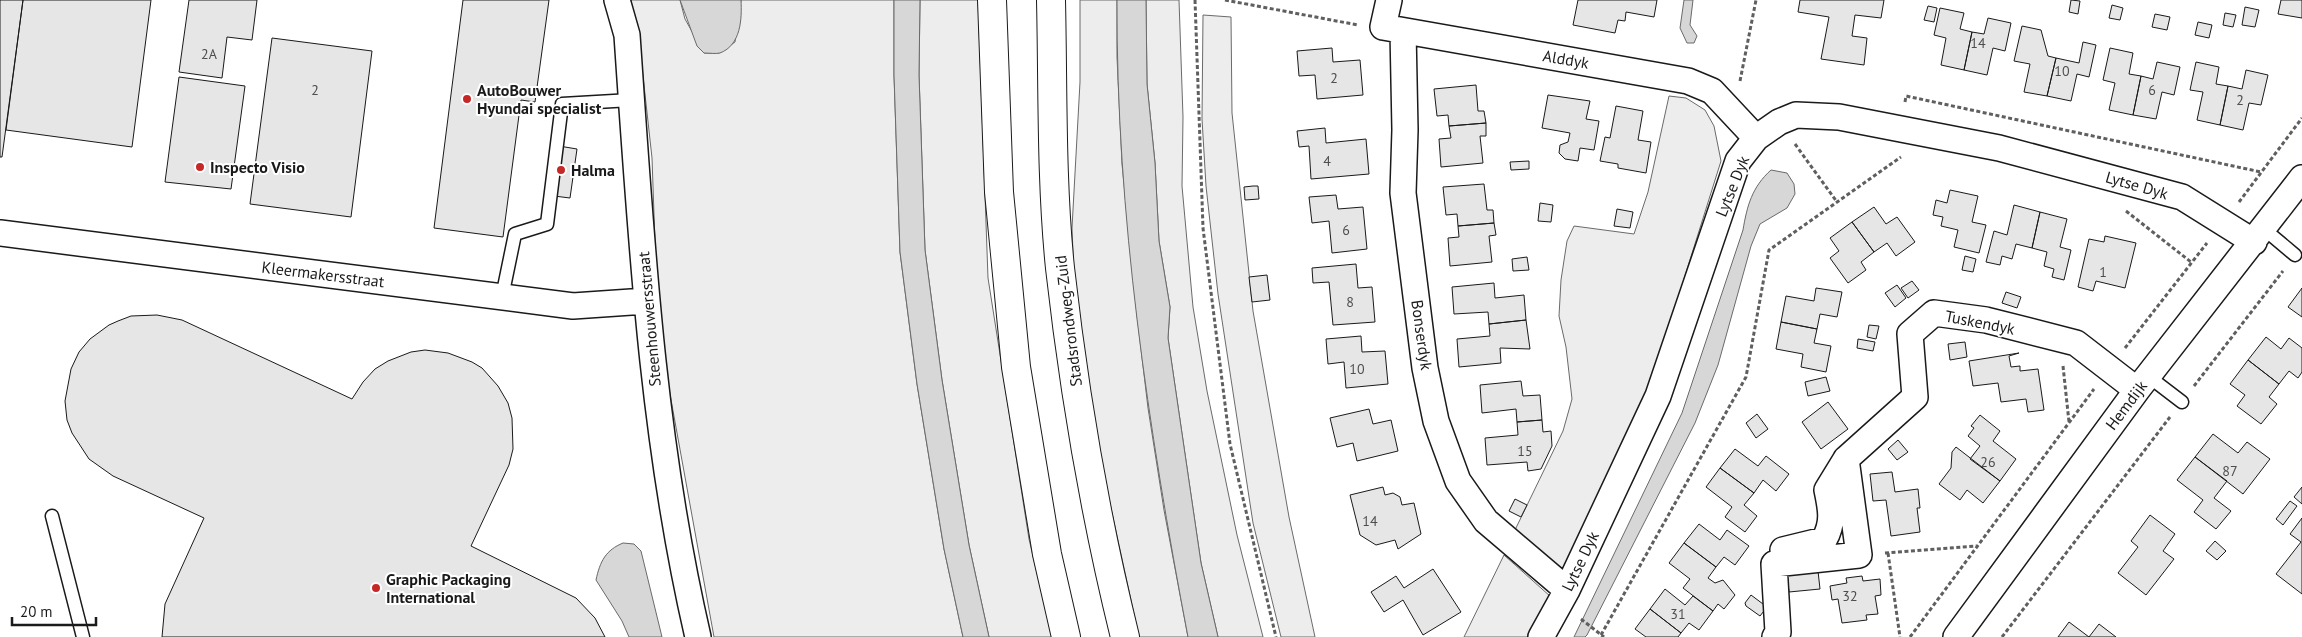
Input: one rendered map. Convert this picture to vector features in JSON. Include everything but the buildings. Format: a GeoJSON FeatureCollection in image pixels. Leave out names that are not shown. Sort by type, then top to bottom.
{"type":"FeatureCollection","features":[{"type":"Feature","properties":{"kind":"main road"},"geometry":{"type":"LineString","coordinates":[[992,0],[999,192],[1016,366],[1047,554],[1066,637]]}},
{"type":"Feature","properties":{"kind":"main road","name":"Stadsrondweg-Zuid"},"geometry":{"type":"LineString","coordinates":[[1051,0],[1054,145],[1060,267],[1077,398],[1090,476],[1125,637]]}},
{"type":"Feature","properties":{"kind":"street","name":"Steenhouwersstraat"},"geometry":{"type":"LineString","coordinates":[[617,0],[626,35],[646,301],[656,402],[669,486],[698,637]]}},
{"type":"Feature","properties":{"kind":"street"},"geometry":{"type":"LineString","coordinates":[[1389,0],[1393,29]]}},
{"type":"Feature","properties":{"kind":"street","name":"Alddyk"},"geometry":{"type":"LineString","coordinates":[[1393,29],[1688,81],[1712,91],[1756,138]]}},
{"type":"Feature","properties":{"kind":"street","name":"Bonserdyk"},"geometry":{"type":"LineString","coordinates":[[1393,29],[1405,130],[1403,193],[1425,368],[1436,421],[1458,481],[1486,521],[1567,590]]}},
{"type":"Feature","properties":{"kind":"street","name":"Lytse Dyk"},"geometry":{"type":"LineString","coordinates":[[1541,637],[1567,590],[1658,396],[1738,162],[1756,138],[1779,122],[1796,115],[1839,117],[1999,148],[2182,197],[2259,235]]}},
{"type":"Feature","properties":{"kind":"street","name":"Hemdijk"},"geometry":{"type":"LineString","coordinates":[[1956,637],[2142,383],[2302,178]]}},
{"type":"Feature","properties":{"kind":"street","name":"Kleermakersstraat"},"geometry":{"type":"LineString","coordinates":[[0,233],[573,306],[646,301]]}},
{"type":"Feature","properties":{"kind":"street","name":"Tuskendyk"},"geometry":{"type":"LineString","coordinates":[[1774,564],[1776,552],[1824,540],[1828,533],[1832,516],[1827,490],[1846,459],[1915,397],[1910,334],[1934,313],[1986,320],[2076,343],[2142,383]]}},
{"type":"Feature","properties":{"kind":"street"},"geometry":{"type":"LineString","coordinates":[[1774,637],[1778,632],[1774,564],[1859,555],[1846,459]]}},
{"type":"Feature","properties":{"kind":"lane"},"geometry":{"type":"LineString","coordinates":[[502,297],[515,234],[547,224],[562,104],[631,100]]}},
{"type":"Feature","properties":{"kind":"lane"},"geometry":{"type":"LineString","coordinates":[[2259,235],[2295,255]]}},
{"type":"Feature","properties":{"kind":"lane"},"geometry":{"type":"LineString","coordinates":[[2142,383],[2182,402]]}},
{"type":"Feature","properties":{"kind":"lane"},"geometry":{"type":"LineString","coordinates":[[52,516],[83,637]]}},
{"type":"Feature","properties":{"kind":"path"},"geometry":{"type":"LineString","coordinates":[[1194,0],[1203,228],[1228,434],[1276,637]]}},
{"type":"Feature","properties":{"kind":"path"},"geometry":{"type":"LineString","coordinates":[[1225,0],[1372,27],[1393,29]]}},
{"type":"Feature","properties":{"kind":"path"},"geometry":{"type":"LineString","coordinates":[[1729,109],[1736,101],[1756,0]]}},
{"type":"Feature","properties":{"kind":"path"},"geometry":{"type":"LineString","coordinates":[[1604,637],[1602,635],[1746,377],[1769,250],[1906,153],[1909,141],[1902,118],[1906,96],[2261,172]]}},
{"type":"Feature","properties":{"kind":"path"},"geometry":{"type":"LineString","coordinates":[[1779,122],[1837,202]]}},
{"type":"Feature","properties":{"kind":"path"},"geometry":{"type":"LineString","coordinates":[[2118,205],[2191,262]]}},
{"type":"Feature","properties":{"kind":"path"},"geometry":{"type":"LineString","coordinates":[[2002,637],[2295,255]]}},
{"type":"Feature","properties":{"kind":"path"},"geometry":{"type":"LineString","coordinates":[[2059,339],[2069,423]]}},
{"type":"Feature","properties":{"kind":"path"},"geometry":{"type":"LineString","coordinates":[[1859,555],[1977,546]]}},
{"type":"Feature","properties":{"kind":"path"},"geometry":{"type":"LineString","coordinates":[[1888,553],[1900,637]]}},
{"type":"Feature","properties":{"kind":"shaded area"},"geometry":{"type":"Polygon","coordinates":[[[631,0],[680,0],[685,19],[704,53],[719,53],[735,42],[741,0],[894,0],[894,75],[900,252],[917,384],[944,549],[963,637],[714,637],[662,350],[657,300],[652,158],[641,58],[631,0]]]}},
{"type":"Feature","properties":{"kind":"shaded area"},"geometry":{"type":"Polygon","coordinates":[[[680,0],[741,0],[739,31],[732,44],[720,53],[704,53],[697,46],[680,0]]]}},
{"type":"Feature","properties":{"kind":"shaded area"},"geometry":{"type":"Polygon","coordinates":[[[894,0],[920,0],[919,75],[925,250],[942,380],[969,545],[989,637],[963,637],[944,549],[917,384],[900,252],[894,75],[894,0]]]}},
{"type":"Feature","properties":{"kind":"shaded area"},"geometry":{"type":"Polygon","coordinates":[[[920,0],[978,0],[988,278],[1029,539],[1052,637],[989,637],[969,545],[942,380],[925,250],[919,75],[920,0]]]}},
{"type":"Feature","properties":{"kind":"shaded area"},"geometry":{"type":"Polygon","coordinates":[[[1080,0],[1117,0],[1117,57],[1122,164],[1137,315],[1148,408],[1164,510],[1188,637],[1139,637],[1099,453],[1074,277],[1072,228],[1080,82],[1080,0]]]}},
{"type":"Feature","properties":{"kind":"shaded area"},"geometry":{"type":"Polygon","coordinates":[[[1117,0],[1146,0],[1147,84],[1155,163],[1159,241],[1170,307],[1168,338],[1201,563],[1218,637],[1188,637],[1160,479],[1137,320],[1128,240],[1118,80],[1117,0]]]}},
{"type":"Feature","properties":{"kind":"shaded area"},"geometry":{"type":"Polygon","coordinates":[[[1146,0],[1179,0],[1183,117],[1182,186],[1193,307],[1207,391],[1237,535],[1263,637],[1218,637],[1201,563],[1168,338],[1170,307],[1159,241],[1155,163],[1147,84],[1146,0]]]}},
{"type":"Feature","properties":{"kind":"shaded area"},"geometry":{"type":"Polygon","coordinates":[[[1684,0],[1693,0],[1690,25],[1697,36],[1694,43],[1687,43],[1680,28],[1684,0]]]}},
{"type":"Feature","properties":{"kind":"shaded area"},"geometry":{"type":"Polygon","coordinates":[[[1203,15],[1231,17],[1232,113],[1253,311],[1289,517],[1315,637],[1281,637],[1253,523],[1218,294],[1206,186],[1202,119],[1203,15]]]}},
{"type":"Feature","properties":{"kind":"shaded area"},"geometry":{"type":"Polygon","coordinates":[[[1669,96],[1686,98],[1705,110],[1714,126],[1721,161],[1673,314],[1660,363],[1565,573],[1515,530],[1563,431],[1572,399],[1566,347],[1559,316],[1561,280],[1567,241],[1574,226],[1634,234],[1648,192],[1669,96]]]}},
{"type":"Feature","properties":{"kind":"shaded area"},"geometry":{"type":"Polygon","coordinates":[[[1771,170],[1787,173],[1794,184],[1795,194],[1787,208],[1760,224],[1751,246],[1718,365],[1695,423],[1587,635],[1585,637],[1574,637],[1682,413],[1743,230],[1751,197],[1759,183],[1771,170]]]}},
{"type":"Feature","properties":{"kind":"shaded area"},"geometry":{"type":"Polygon","coordinates":[[[623,543],[634,544],[641,551],[662,637],[629,637],[622,621],[596,580],[605,557],[612,549],[623,543]]]}},
{"type":"Feature","properties":{"kind":"shaded area"},"geometry":{"type":"Polygon","coordinates":[[[1504,555],[1551,597],[1528,637],[1464,637],[1504,555]]]}},
{"type":"Feature","properties":{"kind":"place","name":"AutoBouwer Hyundai specialist"},"geometry":{"type":"Point","coordinates":[467,99]}},
{"type":"Feature","properties":{"kind":"place","name":"Inspecto Visio"},"geometry":{"type":"Point","coordinates":[200,167]}},
{"type":"Feature","properties":{"kind":"place","name":"Halma"},"geometry":{"type":"Point","coordinates":[561,170]}},
{"type":"Feature","properties":{"kind":"place","name":"Graphic Packaging International"},"geometry":{"type":"Point","coordinates":[376,588]}}]}
